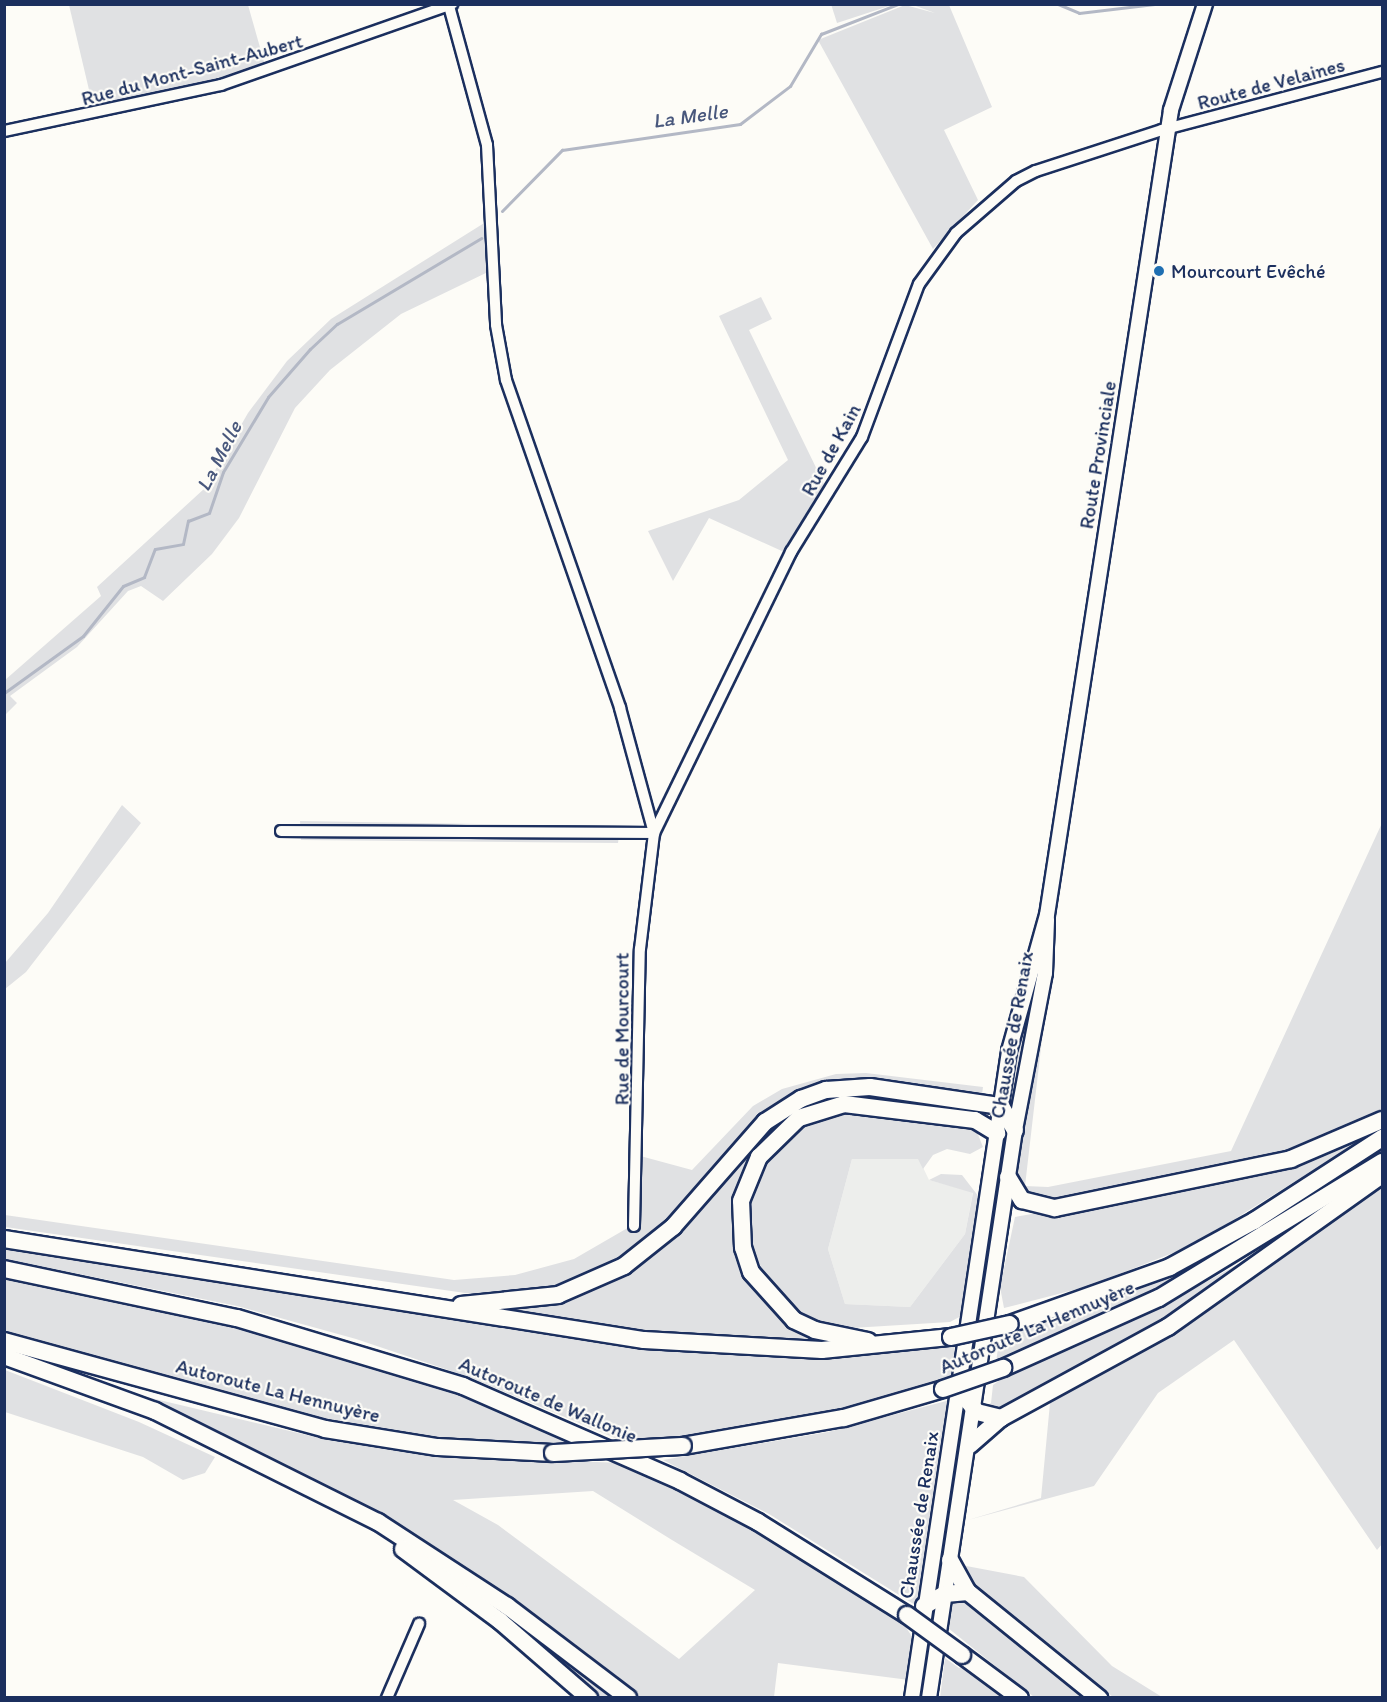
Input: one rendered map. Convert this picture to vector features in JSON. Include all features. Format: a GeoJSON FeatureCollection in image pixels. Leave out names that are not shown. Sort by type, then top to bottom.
{"type":"FeatureCollection","features":[{"type":"Feature","properties":{"kind":"highway"},"geometry":{"type":"LineString","coordinates":[[433,1308],[531,1301],[603,1278],[658,1241],[747,1140],[801,1098],[870,1087],[1001,1106],[1015,1130]]}},
{"type":"Feature","properties":{"kind":"highway"},"geometry":{"type":"LineString","coordinates":[[883,1346],[815,1330],[763,1292],[743,1248],[741,1201],[748,1177],[774,1138],[799,1118],[844,1104],[975,1120],[997,1133]]}},
{"type":"Feature","properties":{"kind":"highway"},"geometry":{"type":"LineString","coordinates":[[1008,1177],[1022,1200],[1055,1208],[1291,1159],[1383,1120]]}},
{"type":"Feature","properties":{"kind":"highway","name":"Autoroute La Hennuyère"},"geometry":{"type":"LineString","coordinates":[[4,1239],[433,1308],[709,1346],[883,1346],[951,1337],[1010,1324],[1170,1267],[1254,1221],[1383,1138]]}},
{"type":"Feature","properties":{"kind":"highway","name":"Autoroute La Hennuyère"},"geometry":{"type":"LineString","coordinates":[[4,1341],[325,1429],[438,1447],[553,1453],[683,1446],[832,1420],[951,1389],[1003,1368],[1160,1298],[1383,1162]]}},
{"type":"Feature","properties":{"kind":"highway"},"geometry":{"type":"LineString","coordinates":[[970,1445],[1001,1418],[1168,1327],[1383,1175]]}},
{"type":"Feature","properties":{"kind":"highway","name":"Autoroute de Wallonie"},"geometry":{"type":"LineString","coordinates":[[4,1269],[227,1315],[463,1386],[680,1481],[758,1522],[907,1615],[1020,1698]]}},
{"type":"Feature","properties":{"kind":"highway"},"geometry":{"type":"LineString","coordinates":[[4,1356],[155,1411],[378,1522],[507,1606],[628,1698]]}},
{"type":"Feature","properties":{"kind":"highway"},"geometry":{"type":"LineString","coordinates":[[951,1389],[976,1412],[1001,1418]]}},
{"type":"Feature","properties":{"kind":"highway"},"geometry":{"type":"LineString","coordinates":[[378,1522],[404,1550],[500,1621],[589,1698]]}},
{"type":"Feature","properties":{"kind":"highway"},"geometry":{"type":"LineString","coordinates":[[950,1560],[968,1592],[1099,1698]]}},
{"type":"Feature","properties":{"kind":"highway"},"geometry":{"type":"LineString","coordinates":[[924,1606],[945,1594],[968,1592]]}},
{"type":"Feature","properties":{"kind":"main road","name":"Route Provinciale"},"geometry":{"type":"LineString","coordinates":[[1047,915],[1168,129],[1205,4]]}},
{"type":"Feature","properties":{"kind":"main road","name":"Chaussée de Renaix"},"geometry":{"type":"LineString","coordinates":[[912,1698],[951,1389],[1014,1025],[1047,915]]}},
{"type":"Feature","properties":{"kind":"main road","name":"Chaussée de Renaix"},"geometry":{"type":"LineString","coordinates":[[929,1698],[976,1412],[1015,1130],[1044,973],[1047,915]]}},
{"type":"Feature","properties":{"kind":"street","name":"Rue du Mont-Saint-Aubert"},"geometry":{"type":"LineString","coordinates":[[4,131],[221,86],[450,5]]}},
{"type":"Feature","properties":{"kind":"street"},"geometry":{"type":"LineString","coordinates":[[281,831],[654,833],[620,708],[506,380],[496,325],[487,145],[450,5]]}},
{"type":"Feature","properties":{"kind":"street","name":"Route de Velaines"},"geometry":{"type":"LineString","coordinates":[[1168,129],[1383,72]]}},
{"type":"Feature","properties":{"kind":"street","name":"Rue de Kain"},"geometry":{"type":"LineString","coordinates":[[654,833],[791,552],[862,437],[911,300],[940,254],[1016,181],[1057,162],[1168,129]]}},
{"type":"Feature","properties":{"kind":"street","name":"Rue de Mourcourt"},"geometry":{"type":"LineString","coordinates":[[634,1226],[640,949],[654,833]]}},
{"type":"Feature","properties":{"kind":"street"},"geometry":{"type":"LineString","coordinates":[[387,1698],[419,1624]]}},
{"type":"Feature","properties":{"kind":"shaded area"},"geometry":{"type":"Polygon","coordinates":[[[831,4],[892,4],[892,5],[837,23],[831,4]]]}},
{"type":"Feature","properties":{"kind":"shaded area"},"geometry":{"type":"Polygon","coordinates":[[[69,5],[248,5],[265,65],[94,111],[69,5]]]}},
{"type":"Feature","properties":{"kind":"shaded area"},"geometry":{"type":"Polygon","coordinates":[[[905,5],[935,13],[913,5],[949,5],[992,107],[944,130],[978,200],[933,249],[818,40],[905,5]]]}},
{"type":"Feature","properties":{"kind":"shaded area"},"geometry":{"type":"Polygon","coordinates":[[[489,220],[490,271],[401,314],[330,370],[295,408],[239,518],[212,554],[163,601],[141,586],[128,591],[77,647],[10,696],[17,703],[5,715],[5,680],[101,596],[97,587],[205,488],[248,413],[287,361],[331,319],[489,220]]]}},
{"type":"Feature","properties":{"kind":"shaded area"},"geometry":{"type":"Polygon","coordinates":[[[761,297],[772,319],[749,330],[825,486],[784,552],[709,518],[673,581],[648,531],[739,500],[788,460],[719,316],[761,297]]]}},
{"type":"Feature","properties":{"kind":"shaded area"},"geometry":{"type":"Polygon","coordinates":[[[122,805],[141,823],[26,972],[5,989],[5,963],[48,913],[122,805]]]}},
{"type":"Feature","properties":{"kind":"shaded area"},"geometry":{"type":"Polygon","coordinates":[[[300,821],[620,828],[618,843],[301,840],[300,821]]]}},
{"type":"Feature","properties":{"kind":"shaded area"},"geometry":{"type":"Polygon","coordinates":[[[1382,823],[1382,1111],[1343,1132],[1269,1159],[1038,1203],[1027,1199],[1016,1181],[1055,927],[1025,1186],[1048,1187],[1231,1151],[1382,823]]]}},
{"type":"Feature","properties":{"kind":"shaded area"},"geometry":{"type":"Polygon","coordinates":[[[1043,945],[1015,1123],[1007,1103],[1043,945]]]}},
{"type":"Feature","properties":{"kind":"shaded area"},"geometry":{"type":"Polygon","coordinates":[[[866,1073],[983,1087],[977,1132],[983,1147],[970,1154],[947,1149],[933,1155],[923,1169],[918,1159],[852,1159],[828,1249],[845,1304],[910,1307],[965,1234],[973,1193],[929,1180],[941,1174],[962,1175],[979,1197],[963,1315],[950,1322],[835,1329],[827,1340],[639,1330],[501,1311],[500,1298],[5,1227],[5,1215],[454,1280],[515,1275],[574,1259],[631,1226],[633,1154],[692,1170],[753,1106],[782,1089],[836,1074],[866,1073]]]}},
{"type":"Feature","properties":{"kind":"shaded area"},"geometry":{"type":"Polygon","coordinates":[[[1004,1121],[1009,1129],[998,1199],[994,1187],[1004,1121]]]}},
{"type":"Feature","properties":{"kind":"shaded area"},"geometry":{"type":"Polygon","coordinates":[[[1382,1127],[1193,1245],[1089,1286],[1004,1308],[1000,1287],[1015,1217],[1229,1179],[1382,1127]]]}},
{"type":"Feature","properties":{"kind":"shaded area"},"geometry":{"type":"Polygon","coordinates":[[[1382,1143],[1382,1157],[1182,1280],[996,1362],[1000,1335],[1169,1273],[1382,1143]]]}},
{"type":"Feature","properties":{"kind":"shaded area"},"geometry":{"type":"Polygon","coordinates":[[[852,1159],[919,1159],[929,1180],[973,1192],[965,1234],[910,1307],[845,1304],[828,1249],[852,1159]]]}},
{"type":"Feature","properties":{"kind":"shaded area"},"geometry":{"type":"Polygon","coordinates":[[[1382,1185],[1382,1544],[1377,1550],[1234,1340],[1158,1393],[1094,1486],[968,1520],[1041,1498],[1050,1403],[1174,1333],[1382,1185]]]}},
{"type":"Feature","properties":{"kind":"shaded area"},"geometry":{"type":"Polygon","coordinates":[[[992,1199],[995,1218],[970,1397],[968,1388],[992,1199]]]}},
{"type":"Feature","properties":{"kind":"shaded area"},"geometry":{"type":"Polygon","coordinates":[[[4,1246],[627,1343],[955,1345],[951,1378],[818,1419],[678,1440],[622,1441],[469,1377],[356,1339],[237,1306],[5,1259],[4,1246]]]}},
{"type":"Feature","properties":{"kind":"shaded area"},"geometry":{"type":"Polygon","coordinates":[[[1269,1247],[1201,1301],[1010,1411],[982,1410],[991,1403],[993,1385],[1003,1378],[1152,1312],[1269,1247]]]}},
{"type":"Feature","properties":{"kind":"shaded area"},"geometry":{"type":"Polygon","coordinates":[[[4,1276],[244,1326],[422,1379],[588,1443],[454,1442],[333,1423],[5,1335],[4,1276]]]}},
{"type":"Feature","properties":{"kind":"shaded area"},"geometry":{"type":"Polygon","coordinates":[[[5,1370],[139,1422],[215,1457],[205,1473],[183,1480],[143,1457],[5,1412],[5,1370]]]}},
{"type":"Feature","properties":{"kind":"shaded area"},"geometry":{"type":"Polygon","coordinates":[[[134,1394],[332,1441],[450,1457],[625,1463],[696,1494],[901,1620],[915,1641],[909,1680],[778,1663],[774,1697],[638,1697],[554,1632],[364,1506],[134,1394]],[[593,1491],[453,1500],[498,1525],[679,1659],[755,1590],[593,1491]]]}},
{"type":"Feature","properties":{"kind":"shaded area"},"geometry":{"type":"Polygon","coordinates":[[[950,1400],[920,1608],[769,1514],[663,1460],[828,1432],[950,1400]]]}},
{"type":"Feature","properties":{"kind":"shaded area"},"geometry":{"type":"Polygon","coordinates":[[[961,1401],[971,1412],[944,1587],[935,1592],[961,1401]]]}},
{"type":"Feature","properties":{"kind":"shaded area"},"geometry":{"type":"Polygon","coordinates":[[[961,1565],[1024,1577],[1112,1666],[1162,1697],[1113,1697],[979,1590],[961,1565]]]}},
{"type":"Feature","properties":{"kind":"shaded area"},"geometry":{"type":"Polygon","coordinates":[[[960,1596],[1090,1697],[1034,1697],[948,1628],[953,1599],[960,1596]]]}},
{"type":"Feature","properties":{"kind":"shaded area"},"geometry":{"type":"Polygon","coordinates":[[[529,1635],[552,1650],[613,1697],[595,1697],[529,1635]]]}},
{"type":"Feature","properties":{"kind":"shaded area"},"geometry":{"type":"Polygon","coordinates":[[[945,1658],[959,1668],[964,1665],[1009,1697],[940,1698],[945,1658]]]}},
{"type":"Feature","properties":{"kind":"waterway","name":"La Melle"},"geometry":{"type":"LineString","coordinates":[[502,211],[562,150],[740,124],[790,86],[821,34],[898,4]]}},
{"type":"Feature","properties":{"kind":"waterway","name":"La Melle"},"geometry":{"type":"LineString","coordinates":[[1058,4],[1079,13],[1154,4]]}},
{"type":"Feature","properties":{"kind":"waterway","name":"La Melle"},"geometry":{"type":"LineString","coordinates":[[4,693],[83,636],[123,586],[144,577],[155,549],[183,544],[188,521],[209,513],[223,472],[268,397],[310,349],[337,324],[481,238]]}},
{"type":"Feature","properties":{"kind":"place","name":"Mourcourt Evêché"},"geometry":{"type":"Point","coordinates":[1159,271]}}]}
